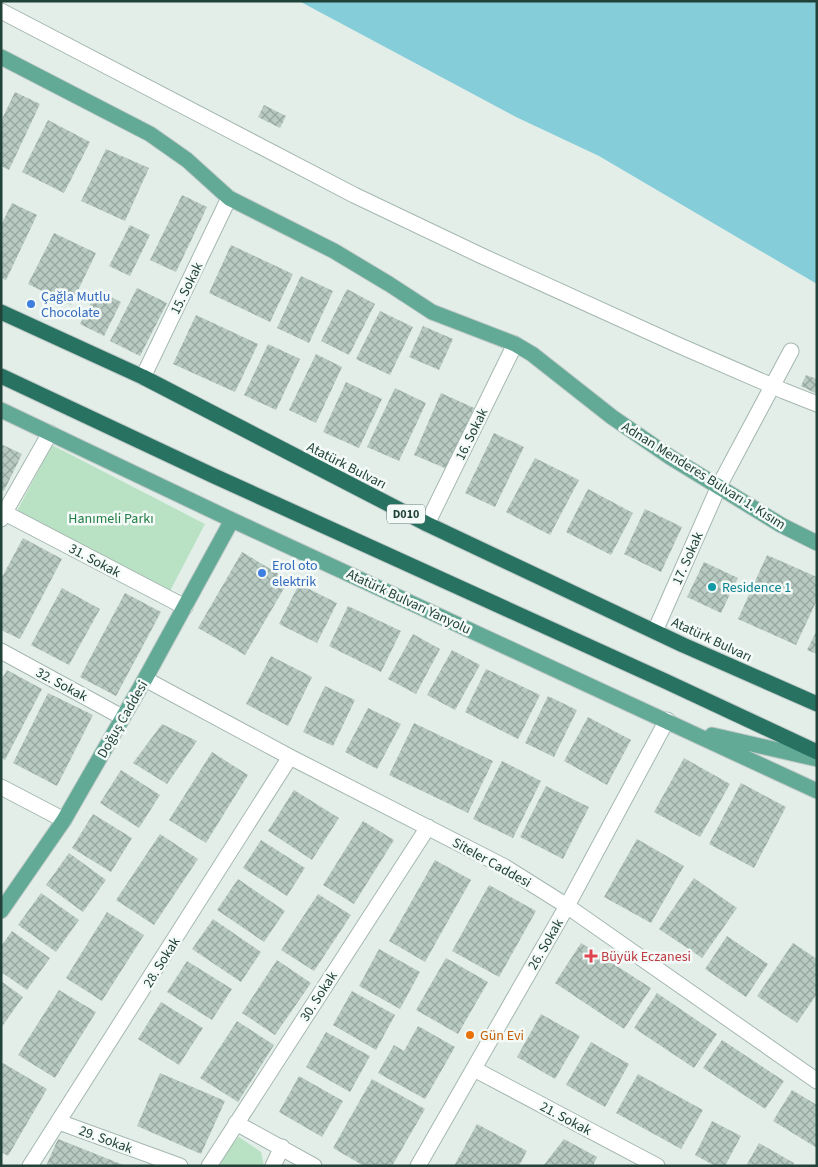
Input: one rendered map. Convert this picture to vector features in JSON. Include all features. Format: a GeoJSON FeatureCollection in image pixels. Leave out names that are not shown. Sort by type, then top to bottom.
{"type":"FeatureCollection","features":[{"type":"Feature","properties":{"kind":"highway","name":"Atatürk Bulvarı"},"geometry":{"type":"LineString","coordinates":[[1,312],[143,378],[427,524],[682,645],[817,704]]}},
{"type":"Feature","properties":{"kind":"highway"},"geometry":{"type":"LineString","coordinates":[[1,376],[214,476],[656,676],[817,752]]}},
{"type":"Feature","properties":{"kind":"main road","name":"Adnan Menderes Bulvarı 1. Kısım"},"geometry":{"type":"LineString","coordinates":[[1,57],[150,134],[187,160],[229,198],[334,251],[432,312],[515,344],[532,354],[612,417],[662,451],[781,525],[817,543]]}},
{"type":"Feature","properties":{"kind":"main road","name":"Atatürk Bulvarı Yanyolu"},"geometry":{"type":"LineString","coordinates":[[1,410],[232,520],[817,791]]}},
{"type":"Feature","properties":{"kind":"main road","name":"Doğuş Caddesi"},"geometry":{"type":"LineString","coordinates":[[1,911],[64,820],[122,717],[146,679],[232,520]]}},
{"type":"Feature","properties":{"kind":"main road"},"geometry":{"type":"LineString","coordinates":[[686,730],[817,759]]}},
{"type":"Feature","properties":{"kind":"street"},"geometry":{"type":"LineString","coordinates":[[1,11],[354,195],[482,256],[772,386],[817,404]]}},
{"type":"Feature","properties":{"kind":"street","name":"15. Sokak"},"geometry":{"type":"LineString","coordinates":[[143,378],[229,198]]}},
{"type":"Feature","properties":{"kind":"street","name":"16. Sokak"},"geometry":{"type":"LineString","coordinates":[[427,524],[515,344]]}},
{"type":"Feature","properties":{"kind":"street","name":"17. Sokak"},"geometry":{"type":"LineString","coordinates":[[655,631],[719,486],[791,351]]}},
{"type":"Feature","properties":{"kind":"street"},"geometry":{"type":"LineString","coordinates":[[3,516],[50,434]]}},
{"type":"Feature","properties":{"kind":"street","name":"31. Sokak"},"geometry":{"type":"LineString","coordinates":[[3,516],[185,607]]}},
{"type":"Feature","properties":{"kind":"street","name":"32. Sokak"},"geometry":{"type":"LineString","coordinates":[[1,651],[122,717]]}},
{"type":"Feature","properties":{"kind":"street","name":"Siteler Caddesi"},"geometry":{"type":"LineString","coordinates":[[146,679],[290,758],[505,867],[567,906],[817,1081]]}},
{"type":"Feature","properties":{"kind":"street","name":"26. Sokak"},"geometry":{"type":"LineString","coordinates":[[418,1166],[567,906],[667,720]]}},
{"type":"Feature","properties":{"kind":"street","name":"28. Sokak"},"geometry":{"type":"LineString","coordinates":[[30,1166],[290,758]]}},
{"type":"Feature","properties":{"kind":"street"},"geometry":{"type":"LineString","coordinates":[[1,787],[64,820]]}},
{"type":"Feature","properties":{"kind":"street","name":"30. Sokak"},"geometry":{"type":"LineString","coordinates":[[209,1166],[428,827]]}},
{"type":"Feature","properties":{"kind":"street","name":"21. Sokak"},"geometry":{"type":"LineString","coordinates":[[474,1069],[658,1166]]}},
{"type":"Feature","properties":{"kind":"street","name":"29. Sokak"},"geometry":{"type":"LineString","coordinates":[[59,1122],[180,1166]]}},
{"type":"Feature","properties":{"kind":"street"},"geometry":{"type":"LineString","coordinates":[[236,1123],[314,1166]]}},
{"type":"Feature","properties":{"kind":"street"},"geometry":{"type":"LineString","coordinates":[[273,1166],[282,1147]]}},
{"type":"Feature","properties":{"kind":"green space","name":"Hanımeli Parkı"},"geometry":{"type":"Polygon","coordinates":[[[52,445],[205,524],[170,591],[17,511],[52,445]]]}},
{"type":"Feature","properties":{"kind":"green space"},"geometry":{"type":"Polygon","coordinates":[[[239,1137],[261,1152],[264,1166],[220,1166],[223,1153],[239,1137]]]}},
{"type":"Feature","properties":{"kind":"water"},"geometry":{"type":"Polygon","coordinates":[[[299,1],[817,1],[817,284],[599,156],[516,117],[299,1]]]}},
{"type":"Feature","properties":{"kind":"building"},"geometry":{"type":"Polygon","coordinates":[[[15,92],[40,104],[9,170],[1,166],[1,121],[15,92]]]}},
{"type":"Feature","properties":{"kind":"building"},"geometry":{"type":"Polygon","coordinates":[[[264,105],[286,116],[280,128],[258,117],[264,105]]]}},
{"type":"Feature","properties":{"kind":"building"},"geometry":{"type":"Polygon","coordinates":[[[48,120],[90,142],[64,193],[22,172],[48,120]]]}},
{"type":"Feature","properties":{"kind":"building"},"geometry":{"type":"Polygon","coordinates":[[[106,149],[149,168],[125,221],[81,201],[106,149]]]}},
{"type":"Feature","properties":{"kind":"building"},"geometry":{"type":"Polygon","coordinates":[[[182,195],[207,207],[176,272],[150,260],[182,195]]]}},
{"type":"Feature","properties":{"kind":"building"},"geometry":{"type":"Polygon","coordinates":[[[12,203],[37,215],[6,280],[1,278],[1,225],[12,203]]]}},
{"type":"Feature","properties":{"kind":"building"},"geometry":{"type":"Polygon","coordinates":[[[130,225],[150,235],[130,276],[109,266],[130,225]]]}},
{"type":"Feature","properties":{"kind":"building"},"geometry":{"type":"Polygon","coordinates":[[[54,233],[96,253],[71,305],[28,284],[54,233]]]}},
{"type":"Feature","properties":{"kind":"building"},"geometry":{"type":"Polygon","coordinates":[[[231,245],[293,274],[270,322],[209,293],[231,245]]]}},
{"type":"Feature","properties":{"kind":"building"},"geometry":{"type":"Polygon","coordinates":[[[301,276],[333,291],[309,343],[277,328],[301,276]]]}},
{"type":"Feature","properties":{"kind":"building"},"geometry":{"type":"Polygon","coordinates":[[[137,288],[167,303],[140,356],[110,341],[137,288]]]}},
{"type":"Feature","properties":{"kind":"building"},"geometry":{"type":"Polygon","coordinates":[[[347,289],[375,304],[349,355],[321,341],[347,289]]]}},
{"type":"Feature","properties":{"kind":"building"},"geometry":{"type":"Polygon","coordinates":[[[97,290],[121,302],[104,336],[80,324],[97,290]]]}},
{"type":"Feature","properties":{"kind":"building"},"geometry":{"type":"Polygon","coordinates":[[[380,311],[413,327],[390,375],[356,359],[380,311]]]}},
{"type":"Feature","properties":{"kind":"building"},"geometry":{"type":"Polygon","coordinates":[[[196,315],[258,344],[235,392],[173,364],[196,315]]]}},
{"type":"Feature","properties":{"kind":"building"},"geometry":{"type":"Polygon","coordinates":[[[423,326],[453,339],[439,370],[409,357],[423,326]]]}},
{"type":"Feature","properties":{"kind":"building"},"geometry":{"type":"Polygon","coordinates":[[[268,344],[300,359],[276,410],[244,395],[268,344]]]}},
{"type":"Feature","properties":{"kind":"building"},"geometry":{"type":"Polygon","coordinates":[[[316,354],[342,367],[316,423],[289,410],[316,354]]]}},
{"type":"Feature","properties":{"kind":"building"},"geometry":{"type":"Polygon","coordinates":[[[806,375],[817,379],[817,394],[801,386],[806,375]]]}},
{"type":"Feature","properties":{"kind":"building"},"geometry":{"type":"Polygon","coordinates":[[[346,382],[382,399],[359,448],[323,432],[346,382]]]}},
{"type":"Feature","properties":{"kind":"building"},"geometry":{"type":"Polygon","coordinates":[[[395,388],[426,403],[399,461],[367,447],[395,388]]]}},
{"type":"Feature","properties":{"kind":"building"},"geometry":{"type":"Polygon","coordinates":[[[441,393],[474,408],[447,469],[414,455],[441,393]]]}},
{"type":"Feature","properties":{"kind":"building"},"geometry":{"type":"Polygon","coordinates":[[[494,433],[524,447],[495,507],[465,493],[494,433]]]}},
{"type":"Feature","properties":{"kind":"building"},"geometry":{"type":"Polygon","coordinates":[[[1,444],[22,454],[4,491],[1,489],[1,444]]]}},
{"type":"Feature","properties":{"kind":"building"},"geometry":{"type":"Polygon","coordinates":[[[535,458],[579,480],[550,535],[506,512],[535,458]]]}},
{"type":"Feature","properties":{"kind":"building"},"geometry":{"type":"Polygon","coordinates":[[[588,489],[633,513],[611,555],[566,532],[588,489]]]}},
{"type":"Feature","properties":{"kind":"building"},"geometry":{"type":"Polygon","coordinates":[[[645,509],[682,527],[661,572],[624,554],[645,509]]]}},
{"type":"Feature","properties":{"kind":"building"},"geometry":{"type":"Polygon","coordinates":[[[23,538],[62,559],[20,639],[1,630],[1,579],[23,538]]]}},
{"type":"Feature","properties":{"kind":"building"},"geometry":{"type":"Polygon","coordinates":[[[242,552],[289,580],[245,655],[198,628],[242,552]]]}},
{"type":"Feature","properties":{"kind":"building"},"geometry":{"type":"Polygon","coordinates":[[[767,555],[817,577],[817,600],[796,645],[738,619],[767,555]]]}},
{"type":"Feature","properties":{"kind":"building","name":"Residence 1"},"geometry":{"type":"Polygon","coordinates":[[[704,562],[738,578],[721,613],[687,597],[704,562]]]}},
{"type":"Feature","properties":{"kind":"building"},"geometry":{"type":"Polygon","coordinates":[[[299,584],[337,603],[317,643],[279,624],[299,584]]]}},
{"type":"Feature","properties":{"kind":"building"},"geometry":{"type":"Polygon","coordinates":[[[62,588],[100,609],[69,665],[31,645],[62,588]]]}},
{"type":"Feature","properties":{"kind":"building"},"geometry":{"type":"Polygon","coordinates":[[[125,593],[161,612],[116,696],[80,677],[125,593]]]}},
{"type":"Feature","properties":{"kind":"building"},"geometry":{"type":"Polygon","coordinates":[[[348,606],[401,631],[381,672],[329,646],[348,606]]]}},
{"type":"Feature","properties":{"kind":"building"},"geometry":{"type":"Polygon","coordinates":[[[817,630],[817,654],[807,650],[817,630]]]}},
{"type":"Feature","properties":{"kind":"building"},"geometry":{"type":"Polygon","coordinates":[[[413,634],[440,649],[416,694],[388,679],[413,634]]]}},
{"type":"Feature","properties":{"kind":"building"},"geometry":{"type":"Polygon","coordinates":[[[452,650],[480,665],[455,710],[427,695],[452,650]]]}},
{"type":"Feature","properties":{"kind":"building"},"geometry":{"type":"Polygon","coordinates":[[[271,656],[312,677],[288,726],[246,704],[271,656]]]}},
{"type":"Feature","properties":{"kind":"building"},"geometry":{"type":"Polygon","coordinates":[[[486,669],[540,695],[518,739],[465,712],[486,669]]]}},
{"type":"Feature","properties":{"kind":"building"},"geometry":{"type":"Polygon","coordinates":[[[7,670],[42,689],[5,760],[1,758],[1,680],[7,670]]]}},
{"type":"Feature","properties":{"kind":"building"},"geometry":{"type":"Polygon","coordinates":[[[325,686],[355,700],[333,746],[303,732],[325,686]]]}},
{"type":"Feature","properties":{"kind":"building"},"geometry":{"type":"Polygon","coordinates":[[[48,693],[93,715],[57,786],[13,763],[48,693]]]}},
{"type":"Feature","properties":{"kind":"building"},"geometry":{"type":"Polygon","coordinates":[[[548,696],[577,710],[554,757],[525,743],[548,696]]]}},
{"type":"Feature","properties":{"kind":"building"},"geometry":{"type":"Polygon","coordinates":[[[368,708],[401,724],[377,769],[345,752],[368,708]]]}},
{"type":"Feature","properties":{"kind":"building"},"geometry":{"type":"Polygon","coordinates":[[[588,717],[631,740],[607,785],[564,761],[588,717]]]}},
{"type":"Feature","properties":{"kind":"building"},"geometry":{"type":"Polygon","coordinates":[[[414,723],[493,761],[468,813],[389,775],[414,723]]]}},
{"type":"Feature","properties":{"kind":"building"},"geometry":{"type":"Polygon","coordinates":[[[162,724],[197,741],[167,784],[133,763],[162,724]]]}},
{"type":"Feature","properties":{"kind":"building"},"geometry":{"type":"Polygon","coordinates":[[[212,752],[248,775],[206,843],[169,820],[212,752]]]}},
{"type":"Feature","properties":{"kind":"building"},"geometry":{"type":"Polygon","coordinates":[[[684,758],[730,784],[700,837],[654,812],[684,758]]]}},
{"type":"Feature","properties":{"kind":"building"},"geometry":{"type":"Polygon","coordinates":[[[502,761],[541,781],[513,838],[473,819],[502,761]]]}},
{"type":"Feature","properties":{"kind":"building"},"geometry":{"type":"Polygon","coordinates":[[[121,770],[160,795],[139,828],[100,803],[121,770]]]}},
{"type":"Feature","properties":{"kind":"building"},"geometry":{"type":"Polygon","coordinates":[[[741,783],[786,807],[754,868],[709,844],[741,783]]]}},
{"type":"Feature","properties":{"kind":"building"},"geometry":{"type":"Polygon","coordinates":[[[546,786],[589,807],[563,859],[520,837],[546,786]]]}},
{"type":"Feature","properties":{"kind":"building"},"geometry":{"type":"Polygon","coordinates":[[[294,790],[339,818],[312,860],[268,831],[294,790]]]}},
{"type":"Feature","properties":{"kind":"building"},"geometry":{"type":"Polygon","coordinates":[[[93,814],[132,838],[111,872],[72,848],[93,814]]]}},
{"type":"Feature","properties":{"kind":"building"},"geometry":{"type":"Polygon","coordinates":[[[363,821],[394,840],[354,904],[323,885],[363,821]]]}},
{"type":"Feature","properties":{"kind":"building"},"geometry":{"type":"Polygon","coordinates":[[[160,834],[198,859],[154,925],[116,900],[160,834]]]}},
{"type":"Feature","properties":{"kind":"building"},"geometry":{"type":"Polygon","coordinates":[[[637,839],[684,866],[651,923],[604,897],[637,839]]]}},
{"type":"Feature","properties":{"kind":"building"},"geometry":{"type":"Polygon","coordinates":[[[261,840],[305,868],[287,896],[243,868],[261,840]]]}},
{"type":"Feature","properties":{"kind":"building"},"geometry":{"type":"Polygon","coordinates":[[[69,853],[106,880],[83,912],[46,885],[69,853]]]}},
{"type":"Feature","properties":{"kind":"building"},"geometry":{"type":"Polygon","coordinates":[[[435,860],[471,880],[425,962],[389,941],[435,860]]]}},
{"type":"Feature","properties":{"kind":"building"},"geometry":{"type":"Polygon","coordinates":[[[694,878],[737,908],[702,958],[659,929],[694,878]]]}},
{"type":"Feature","properties":{"kind":"building"},"geometry":{"type":"Polygon","coordinates":[[[238,879],[285,911],[264,942],[217,910],[238,879]]]}},
{"type":"Feature","properties":{"kind":"building"},"geometry":{"type":"Polygon","coordinates":[[[489,885],[536,911],[499,977],[452,951],[489,885]]]}},
{"type":"Feature","properties":{"kind":"building"},"geometry":{"type":"Polygon","coordinates":[[[41,893],[79,920],[56,952],[18,925],[41,893]]]}},
{"type":"Feature","properties":{"kind":"building"},"geometry":{"type":"Polygon","coordinates":[[[318,894],[351,915],[314,971],[281,950],[318,894]]]}},
{"type":"Feature","properties":{"kind":"building"},"geometry":{"type":"Polygon","coordinates":[[[107,912],[144,935],[102,1001],[66,978],[107,912]]]}},
{"type":"Feature","properties":{"kind":"building"},"geometry":{"type":"Polygon","coordinates":[[[213,919],[261,952],[241,982],[192,949],[213,919]]]}},
{"type":"Feature","properties":{"kind":"building"},"geometry":{"type":"Polygon","coordinates":[[[12,931],[50,958],[27,990],[1,972],[1,946],[12,931]]]}},
{"type":"Feature","properties":{"kind":"building"},"geometry":{"type":"Polygon","coordinates":[[[727,936],[768,964],[746,997],[705,969],[727,936]]]}},
{"type":"Feature","properties":{"kind":"building"},"geometry":{"type":"Polygon","coordinates":[[[581,943],[651,988],[624,1029],[555,983],[581,943]]]}},
{"type":"Feature","properties":{"kind":"building"},"geometry":{"type":"Polygon","coordinates":[[[793,943],[817,959],[817,994],[797,1023],[757,996],[793,943]]]}},
{"type":"Feature","properties":{"kind":"building"},"geometry":{"type":"Polygon","coordinates":[[[379,949],[420,972],[400,1009],[359,986],[379,949]]]}},
{"type":"Feature","properties":{"kind":"building"},"geometry":{"type":"Polygon","coordinates":[[[446,958],[488,982],[458,1034],[416,1010],[446,958]]]}},
{"type":"Feature","properties":{"kind":"building"},"geometry":{"type":"Polygon","coordinates":[[[277,960],[311,983],[275,1035],[242,1013],[277,960]]]}},
{"type":"Feature","properties":{"kind":"building"},"geometry":{"type":"Polygon","coordinates":[[[187,961],[232,989],[212,1020],[167,992],[187,961]]]}},
{"type":"Feature","properties":{"kind":"building"},"geometry":{"type":"Polygon","coordinates":[[[1,981],[23,997],[1,1028],[1,981]]]}},
{"type":"Feature","properties":{"kind":"building"},"geometry":{"type":"Polygon","coordinates":[[[59,990],[96,1012],[55,1078],[18,1055],[59,990]]]}},
{"type":"Feature","properties":{"kind":"building"},"geometry":{"type":"Polygon","coordinates":[[[352,991],[395,1015],[376,1050],[333,1025],[352,991]]]}},
{"type":"Feature","properties":{"kind":"building"},"geometry":{"type":"Polygon","coordinates":[[[657,993],[717,1034],[694,1068],[634,1028],[657,993]]]}},
{"type":"Feature","properties":{"kind":"building"},"geometry":{"type":"Polygon","coordinates":[[[161,1002],[203,1028],[179,1065],[138,1039],[161,1002]]]}},
{"type":"Feature","properties":{"kind":"building"},"geometry":{"type":"Polygon","coordinates":[[[541,1014],[580,1036],[555,1079],[517,1057],[541,1014]]]}},
{"type":"Feature","properties":{"kind":"building"},"geometry":{"type":"Polygon","coordinates":[[[237,1021],[274,1045],[238,1102],[200,1078],[237,1021]]]}},
{"type":"Feature","properties":{"kind":"building"},"geometry":{"type":"Polygon","coordinates":[[[418,1026],[455,1047],[425,1099],[378,1073],[394,1045],[404,1051],[418,1026]]]}},
{"type":"Feature","properties":{"kind":"building"},"geometry":{"type":"Polygon","coordinates":[[[326,1032],[370,1056],[350,1092],[306,1067],[326,1032]]]}},
{"type":"Feature","properties":{"kind":"building"},"geometry":{"type":"Polygon","coordinates":[[[722,1040],[784,1081],[765,1109],[703,1068],[722,1040]]]}},
{"type":"Feature","properties":{"kind":"building"},"geometry":{"type":"Polygon","coordinates":[[[591,1042],[629,1064],[605,1107],[566,1085],[591,1042]]]}},
{"type":"Feature","properties":{"kind":"building"},"geometry":{"type":"Polygon","coordinates":[[[3,1063],[47,1089],[8,1156],[1,1152],[1,1065],[3,1063]]]}},
{"type":"Feature","properties":{"kind":"building"},"geometry":{"type":"Polygon","coordinates":[[[160,1073],[225,1101],[201,1154],[137,1126],[160,1073]]]}},
{"type":"Feature","properties":{"kind":"building"},"geometry":{"type":"Polygon","coordinates":[[[638,1074],[703,1110],[681,1149],[616,1113],[638,1074]]]}},
{"type":"Feature","properties":{"kind":"building"},"geometry":{"type":"Polygon","coordinates":[[[299,1076],[343,1101],[322,1137],[279,1112],[299,1076]]]}},
{"type":"Feature","properties":{"kind":"building"},"geometry":{"type":"Polygon","coordinates":[[[372,1079],[425,1109],[392,1166],[364,1166],[333,1148],[372,1079]]]}},
{"type":"Feature","properties":{"kind":"building"},"geometry":{"type":"Polygon","coordinates":[[[792,1090],[817,1105],[817,1148],[773,1121],[792,1090]]]}},
{"type":"Feature","properties":{"kind":"building"},"geometry":{"type":"Polygon","coordinates":[[[712,1121],[741,1136],[725,1166],[715,1166],[695,1155],[712,1121]]]}},
{"type":"Feature","properties":{"kind":"building"},"geometry":{"type":"Polygon","coordinates":[[[477,1124],[527,1151],[519,1166],[454,1166],[477,1124]]]}},
{"type":"Feature","properties":{"kind":"building"},"geometry":{"type":"Polygon","coordinates":[[[58,1139],[126,1166],[46,1166],[58,1139]]]}},
{"type":"Feature","properties":{"kind":"building"},"geometry":{"type":"Polygon","coordinates":[[[564,1139],[597,1157],[593,1166],[543,1166],[564,1139]]]}},
{"type":"Feature","properties":{"kind":"building"},"geometry":{"type":"Polygon","coordinates":[[[759,1143],[794,1163],[793,1166],[746,1166],[759,1143]]]}},
{"type":"Feature","properties":{"kind":"place","name":"Çağla Mutlu Chocolate"},"geometry":{"type":"Point","coordinates":[31,304]}},
{"type":"Feature","properties":{"kind":"place","name":"Erol oto elektrik"},"geometry":{"type":"Point","coordinates":[262,573]}},
{"type":"Feature","properties":{"kind":"place","name":"Residence 1"},"geometry":{"type":"Point","coordinates":[712,587]}},
{"type":"Feature","properties":{"kind":"place","name":"Büyük Eczanesi"},"geometry":{"type":"Point","coordinates":[591,956]}},
{"type":"Feature","properties":{"kind":"place","name":"Gün Evi"},"geometry":{"type":"Point","coordinates":[470,1035]}}]}
